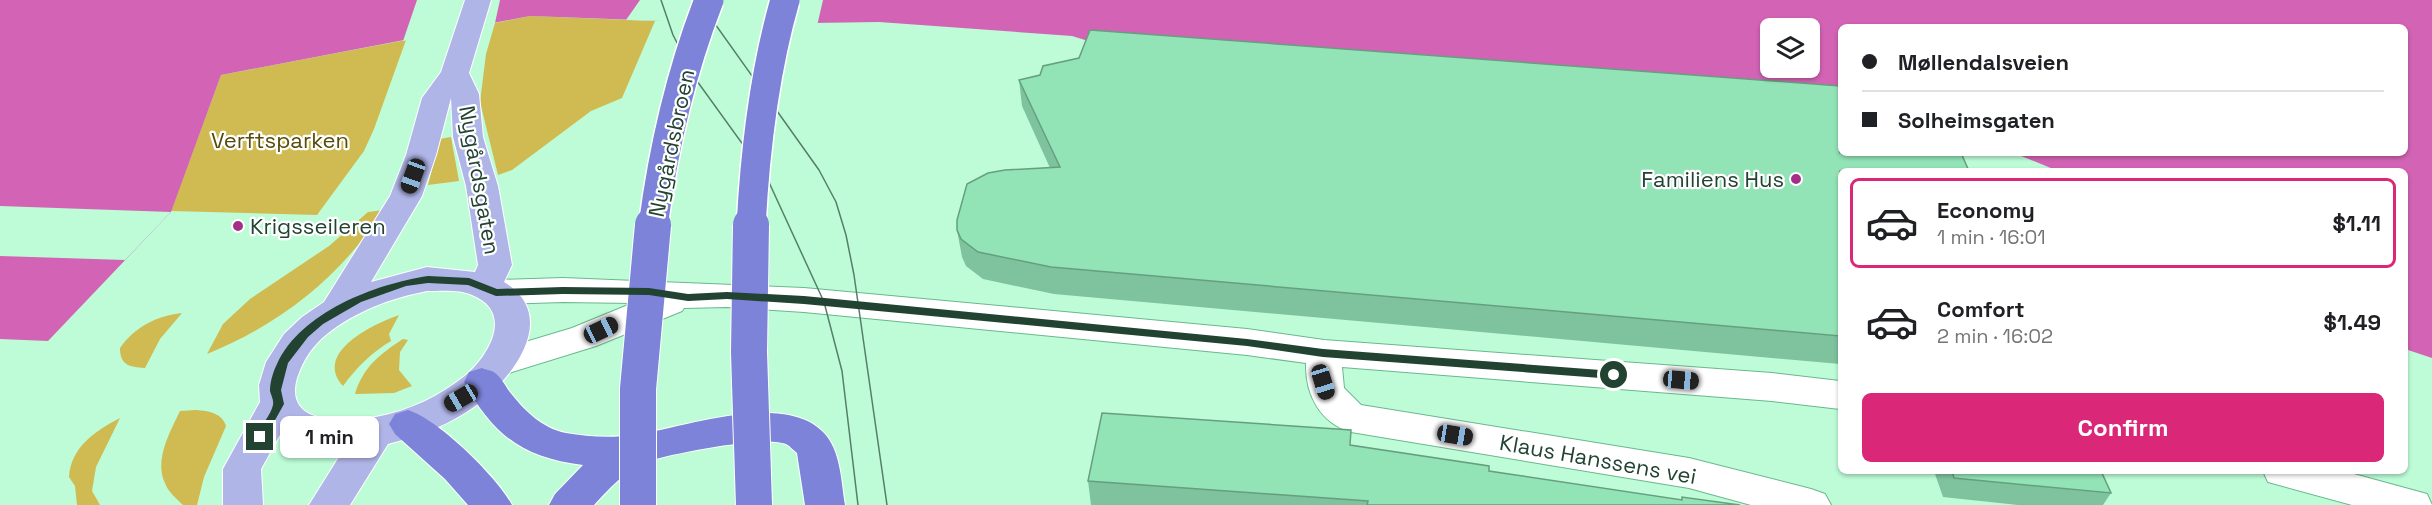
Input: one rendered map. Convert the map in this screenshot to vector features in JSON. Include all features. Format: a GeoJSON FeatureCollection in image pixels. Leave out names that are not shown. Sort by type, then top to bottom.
{"type":"FeatureCollection","features":[{"type":"Feature","properties":{"kind":"highway","name":"Nygårdsbroen"},"geometry":{"type":"LineString","coordinates":[[638,505],[638,389],[649,260],[660,173],[696,33],[709,0]]}},
{"type":"Feature","properties":{"kind":"highway"},"geometry":{"type":"LineString","coordinates":[[754,505],[748,372],[748,243],[754,158],[776,30],[785,0]]}},
{"type":"Feature","properties":{"kind":"highway"},"geometry":{"type":"LineString","coordinates":[[490,372],[509,416],[531,436],[553,446],[576,449],[632,450],[712,432],[772,427],[800,433],[810,441],[816,451],[825,505]]}},
{"type":"Feature","properties":{"kind":"highway"},"geometry":{"type":"LineString","coordinates":[[392,428],[459,468],[492,505]]}},
{"type":"Feature","properties":{"kind":"highway"},"geometry":{"type":"LineString","coordinates":[[569,505],[597,477],[632,450]]}},
{"type":"Feature","properties":{"kind":"main road","name":"Nygårdsgaten"},"geometry":{"type":"LineString","coordinates":[[336,311],[406,196],[421,155],[436,98],[455,73],[478,0]]}},
{"type":"Feature","properties":{"kind":"main road","name":"Nygårdsgaten"},"geometry":{"type":"LineString","coordinates":[[455,73],[465,94],[468,137],[482,186],[495,265],[491,289]]}},
{"type":"Feature","properties":{"kind":"main road"},"geometry":{"type":"LineString","coordinates":[[449,279],[491,289],[510,311],[513,322],[507,349],[490,372],[444,408],[392,428],[342,435],[312,431],[291,421],[278,404],[276,390],[278,375],[284,362],[305,335],[336,311],[365,296],[405,283],[449,279]]}},
{"type":"Feature","properties":{"kind":"main road"},"geometry":{"type":"LineString","coordinates":[[243,505],[242,469],[278,404]]}},
{"type":"Feature","properties":{"kind":"main road"},"geometry":{"type":"LineString","coordinates":[[329,505],[392,428]]}},
{"type":"Feature","properties":{"kind":"street"},"geometry":{"type":"LineString","coordinates":[[491,289],[639,292],[688,297],[727,295],[804,300],[1247,342],[1323,353],[1772,387],[1838,395]]}},
{"type":"Feature","properties":{"kind":"street"},"geometry":{"type":"LineString","coordinates":[[490,372],[688,297]]}},
{"type":"Feature","properties":{"kind":"street","name":"Klaus Hanssens vei"},"geometry":{"type":"LineString","coordinates":[[1323,353],[1323,382],[1328,398],[1351,418],[1689,473],[1811,505]]}},
{"type":"Feature","properties":{"kind":"street"},"geometry":{"type":"LineString","coordinates":[[2294,474],[2413,505]]}},
{"type":"Feature","properties":{"kind":"green space"},"geometry":{"type":"Polygon","coordinates":[[[530,16],[655,21],[622,98],[591,111],[512,170],[498,175],[480,102],[486,54],[495,23],[530,16]]]}},
{"type":"Feature","properties":{"kind":"green space","name":"Verftsparken"},"geometry":{"type":"Polygon","coordinates":[[[406,40],[364,151],[317,215],[171,211],[221,75],[406,40]]]}},
{"type":"Feature","properties":{"kind":"green space"},"geometry":{"type":"Polygon","coordinates":[[[451,137],[459,181],[428,185],[440,139],[451,137]]]}},
{"type":"Feature","properties":{"kind":"green space"},"geometry":{"type":"Polygon","coordinates":[[[384,210],[348,257],[307,296],[260,328],[207,354],[223,324],[250,299],[329,246],[368,212],[384,210]]]}},
{"type":"Feature","properties":{"kind":"green space"},"geometry":{"type":"Polygon","coordinates":[[[182,313],[160,339],[145,368],[130,366],[124,362],[120,348],[139,328],[163,317],[182,313]]]}},
{"type":"Feature","properties":{"kind":"green space"},"geometry":{"type":"Polygon","coordinates":[[[399,315],[389,334],[391,341],[365,361],[343,386],[336,374],[336,362],[341,351],[362,332],[399,315]]]}},
{"type":"Feature","properties":{"kind":"green space"},"geometry":{"type":"Polygon","coordinates":[[[403,339],[408,340],[400,352],[399,370],[412,386],[394,393],[355,394],[363,376],[373,362],[403,339]]]}},
{"type":"Feature","properties":{"kind":"green space"},"geometry":{"type":"Polygon","coordinates":[[[196,410],[218,415],[226,426],[204,477],[197,505],[183,505],[166,486],[162,474],[162,456],[180,411],[196,410]]]}},
{"type":"Feature","properties":{"kind":"green space"},"geometry":{"type":"Polygon","coordinates":[[[120,418],[96,467],[92,491],[100,505],[77,505],[75,486],[69,477],[74,457],[93,434],[120,418]]]}},
{"type":"Feature","properties":{"kind":"shaded area"},"geometry":{"type":"Polygon","coordinates":[[[0,0],[2432,0],[2432,358],[2408,350],[2408,168],[2051,168],[2021,156],[2408,156],[2408,24],[1838,24],[1838,112],[1108,47],[1072,36],[879,22],[746,24],[530,16],[221,75],[171,212],[48,341],[0,339],[0,0]]]}},
{"type":"Feature","properties":{"kind":"pier"},"geometry":{"type":"Polygon","coordinates":[[[417,0],[500,0],[495,23],[403,41],[417,0]]]}},
{"type":"Feature","properties":{"kind":"pier"},"geometry":{"type":"Polygon","coordinates":[[[640,0],[823,0],[817,26],[746,27],[661,24],[662,21],[626,20],[640,0]]]}},
{"type":"Feature","properties":{"kind":"pier"},"geometry":{"type":"Polygon","coordinates":[[[0,206],[171,212],[125,260],[0,256],[0,206]]]}},
{"type":"Feature","properties":{"kind":"building"},"geometry":{"type":"Polygon","coordinates":[[[1090,30],[1838,86],[1838,156],[1962,156],[1968,168],[1838,168],[1838,336],[1051,267],[978,252],[961,239],[957,230],[957,220],[967,184],[988,173],[1060,167],[1019,80],[1040,75],[1043,66],[1079,58],[1090,30]]]}},
{"type":"Feature","properties":{"kind":"building"},"geometry":{"type":"Polygon","coordinates":[[[1102,413],[1351,430],[1350,445],[1489,466],[1489,471],[1682,500],[1682,497],[1740,505],[1367,505],[1368,501],[1088,481],[1102,413]]]}},
{"type":"Feature","properties":{"kind":"building"},"geometry":{"type":"Polygon","coordinates":[[[1953,474],[2102,474],[2111,493],[1954,478],[1953,474]]]}},
{"type":"Feature","properties":{"kind":"tram line"},"geometry":{"type":"LineString","coordinates":[[661,0],[673,35],[697,81],[767,178],[824,302],[842,371],[858,505]]}},
{"type":"Feature","properties":{"kind":"tram line"},"geometry":{"type":"LineString","coordinates":[[698,0],[819,170],[836,202],[846,235],[854,275],[887,505]]}},
{"type":"Feature","properties":{"kind":"place","name":"Familiens Hus"},"geometry":{"type":"Point","coordinates":[1796,179]}},
{"type":"Feature","properties":{"kind":"place","name":"Krigsseileren"},"geometry":{"type":"Point","coordinates":[238,226]}},
{"type":"Feature","properties":{"kind":"route"},"geometry":{"type":"LineString","coordinates":[[260,437],[278,404],[276,390],[278,375],[293,348],[305,335],[319,322],[358,299],[380,290],[428,279],[469,281],[496,292],[563,290],[649,292],[688,297],[727,295],[804,300],[1247,342],[1323,353],[1614,375]]}}]}
